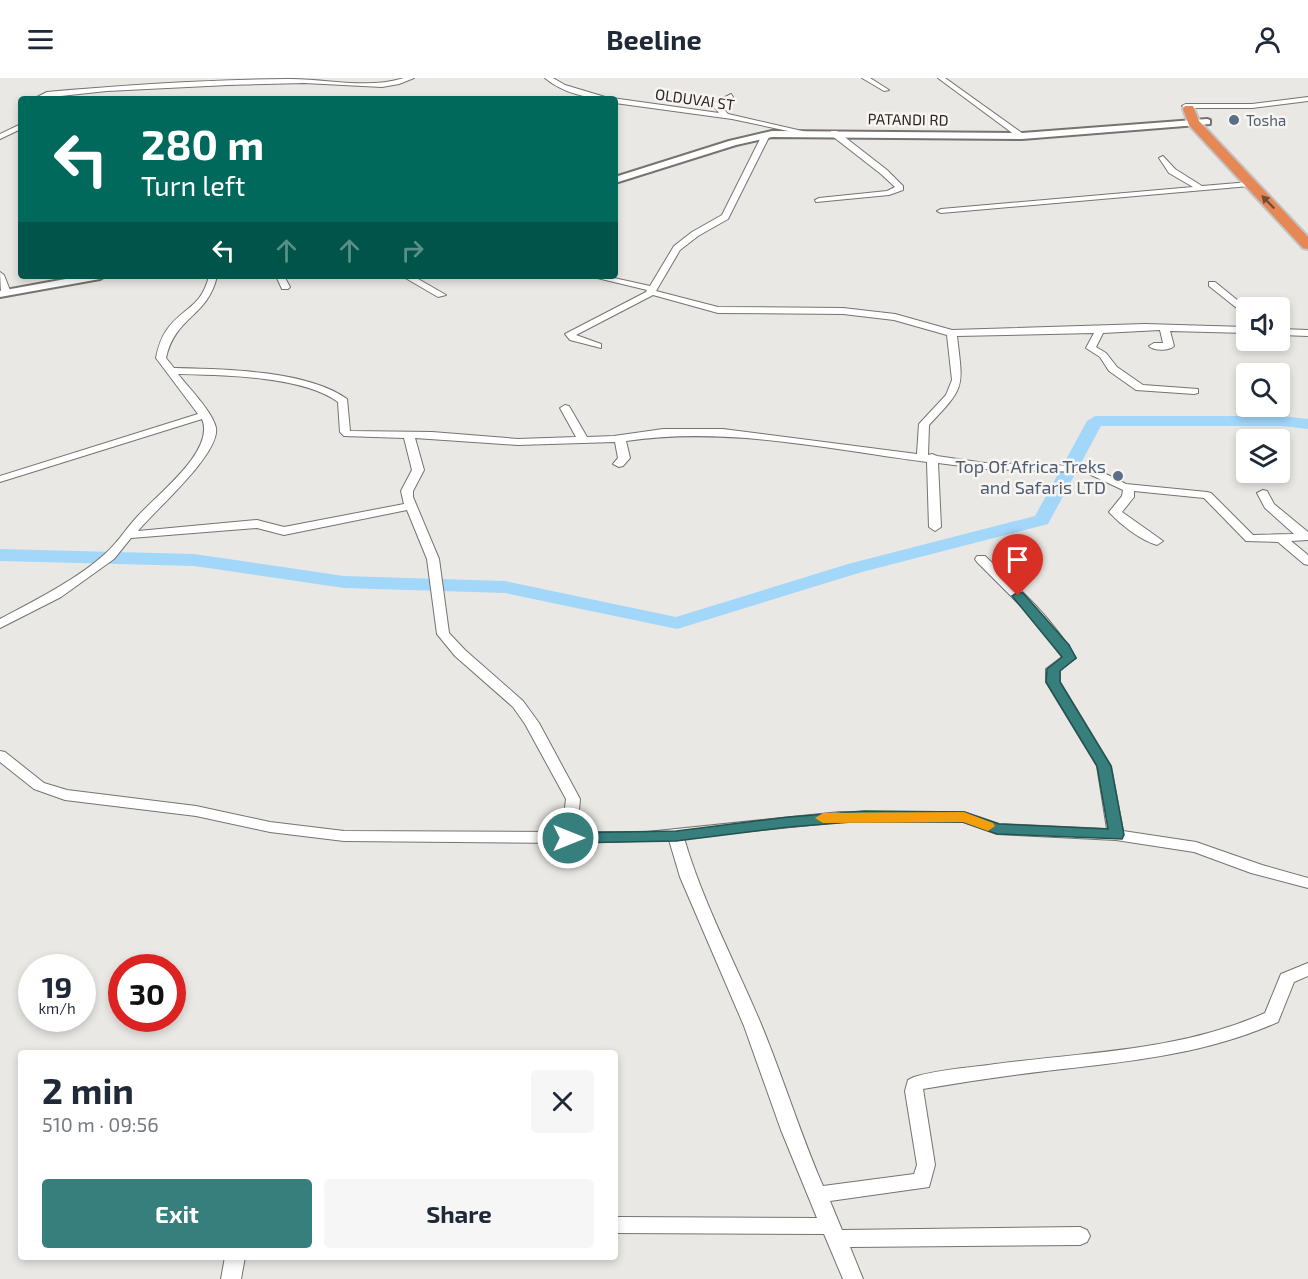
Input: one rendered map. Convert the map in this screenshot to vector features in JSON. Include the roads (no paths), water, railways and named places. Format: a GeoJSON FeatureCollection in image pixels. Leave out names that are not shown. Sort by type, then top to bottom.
{"type":"FeatureCollection","features":[{"type":"Feature","properties":{"kind":"highway"},"geometry":{"type":"LineString","coordinates":[[1189,109],[1207,122],[1306,235],[1287,221],[1250,184],[1193,122],[1189,109]]}},
{"type":"Feature","properties":{"kind":"highway"},"geometry":{"type":"LineString","coordinates":[[1287,221],[1306,235]]}},
{"type":"Feature","properties":{"kind":"street"},"geometry":{"type":"LineString","coordinates":[[43,96],[229,82],[325,81],[366,86],[390,86],[411,78]]}},
{"type":"Feature","properties":{"kind":"street","name":"OLDUVAI ST"},"geometry":{"type":"LineString","coordinates":[[548,78],[575,93],[595,96]]}},
{"type":"Feature","properties":{"kind":"street"},"geometry":{"type":"LineString","coordinates":[[865,78],[886,90]]}},
{"type":"Feature","properties":{"kind":"street"},"geometry":{"type":"LineString","coordinates":[[941,78],[1022,136]]}},
{"type":"Feature","properties":{"kind":"street"},"geometry":{"type":"LineString","coordinates":[[362,95],[366,86]]}},
{"type":"Feature","properties":{"kind":"street"},"geometry":{"type":"LineString","coordinates":[[724,115],[716,104],[730,96]]}},
{"type":"Feature","properties":{"kind":"street","name":"OLDUVAI ST"},"geometry":{"type":"LineString","coordinates":[[618,99],[724,115],[807,133]]}},
{"type":"Feature","properties":{"kind":"street"},"geometry":{"type":"LineString","coordinates":[[1186,106],[1251,106],[1308,99]]}},
{"type":"Feature","properties":{"kind":"street","name":"PATANDI RD"},"geometry":{"type":"LineString","coordinates":[[618,179],[657,170],[766,135],[834,133],[1022,136],[1193,122]]}},
{"type":"Feature","properties":{"kind":"street"},"geometry":{"type":"LineString","coordinates":[[0,137],[18,128]]}},
{"type":"Feature","properties":{"kind":"street"},"geometry":{"type":"LineString","coordinates":[[819,200],[889,193],[900,188],[884,172],[834,133]]}},
{"type":"Feature","properties":{"kind":"street"},"geometry":{"type":"LineString","coordinates":[[598,346],[573,338],[570,334],[652,291],[677,248],[695,234],[725,218],[766,135]]}},
{"type":"Feature","properties":{"kind":"street"},"geometry":{"type":"LineString","coordinates":[[1163,158],[1172,171],[1201,188]]}},
{"type":"Feature","properties":{"kind":"street"},"geometry":{"type":"LineString","coordinates":[[941,211],[1250,184]]}},
{"type":"Feature","properties":{"kind":"street"},"geometry":{"type":"LineString","coordinates":[[0,275],[3,294],[84,279]]}},
{"type":"Feature","properties":{"kind":"street"},"geometry":{"type":"LineString","coordinates":[[0,624],[57,594],[110,556],[203,453],[211,430],[204,416],[162,358],[167,335],[206,298],[212,287],[213,279]]}},
{"type":"Feature","properties":{"kind":"street"},"geometry":{"type":"LineString","coordinates":[[281,279],[285,287]]}},
{"type":"Feature","properties":{"kind":"street"},"geometry":{"type":"LineString","coordinates":[[412,279],[441,295]]}},
{"type":"Feature","properties":{"kind":"street"},"geometry":{"type":"LineString","coordinates":[[605,279],[718,310],[843,311],[895,317],[952,333],[1164,327],[1236,330]]}},
{"type":"Feature","properties":{"kind":"street"},"geometry":{"type":"LineString","coordinates":[[1212,284],[1236,303]]}},
{"type":"Feature","properties":{"kind":"street"},"geometry":{"type":"LineString","coordinates":[[1154,346],[1169,346],[1164,327]]}},
{"type":"Feature","properties":{"kind":"street"},"geometry":{"type":"LineString","coordinates":[[1100,330],[1091,348],[1103,356],[1113,369],[1131,383],[1148,389],[1194,391]]}},
{"type":"Feature","properties":{"kind":"street"},"geometry":{"type":"LineString","coordinates":[[1290,332],[1308,333]]}},
{"type":"Feature","properties":{"kind":"street"},"geometry":{"type":"LineString","coordinates":[[935,526],[924,424],[951,396],[957,380],[952,333]]}},
{"type":"Feature","properties":{"kind":"street"},"geometry":{"type":"LineString","coordinates":[[173,371],[220,372],[312,386],[342,399],[347,433],[408,434],[518,442],[620,439],[684,432],[747,434],[985,466],[1088,470],[1129,488],[1207,495],[1248,537],[1281,539],[1306,536]]}},
{"type":"Feature","properties":{"kind":"street"},"geometry":{"type":"LineString","coordinates":[[565,408],[583,439]]}},
{"type":"Feature","properties":{"kind":"street"},"geometry":{"type":"LineString","coordinates":[[0,479],[77,458],[122,441],[204,416]]}},
{"type":"Feature","properties":{"kind":"street"},"geometry":{"type":"LineString","coordinates":[[408,434],[418,470],[407,491],[410,506],[433,559],[443,634],[459,653],[511,697],[532,723],[573,799],[568,838]]}},
{"type":"Feature","properties":{"kind":"street"},"geometry":{"type":"LineString","coordinates":[[641,436],[662,438]]}},
{"type":"Feature","properties":{"kind":"street"},"geometry":{"type":"LineString","coordinates":[[619,464],[624,458],[620,439]]}},
{"type":"Feature","properties":{"kind":"street"},"geometry":{"type":"LineString","coordinates":[[1129,488],[1128,497],[1115,512],[1144,535],[1157,541]]}},
{"type":"Feature","properties":{"kind":"street"},"geometry":{"type":"LineString","coordinates":[[1263,493],[1269,506],[1306,536]]}},
{"type":"Feature","properties":{"kind":"street"},"geometry":{"type":"LineString","coordinates":[[128,535],[246,524],[284,531],[410,506]]}},
{"type":"Feature","properties":{"kind":"street"},"geometry":{"type":"LineString","coordinates":[[1281,539],[1308,561]]}},
{"type":"Feature","properties":{"kind":"street"},"geometry":{"type":"LineString","coordinates":[[981,559],[1030,609],[1064,648],[1069,658],[1053,669],[1053,682],[1104,766],[1116,835]]}},
{"type":"Feature","properties":{"kind":"street"},"geometry":{"type":"LineString","coordinates":[[0,755],[39,786],[65,795],[196,812],[270,827],[344,836],[568,838],[676,836],[789,822],[864,816],[964,817],[997,829],[1116,835],[1208,850],[1257,869],[1308,883]]}},
{"type":"Feature","properties":{"kind":"street"},"geometry":{"type":"LineString","coordinates":[[676,836],[688,877],[753,1026],[790,1130],[853,1279]]}},
{"type":"Feature","properties":{"kind":"street"},"geometry":{"type":"LineString","coordinates":[[816,1195],[922,1181],[926,1165],[914,1091],[914,1085],[920,1082],[1005,1069],[1119,1057],[1224,1038],[1272,1017],[1287,978],[1308,969]]}},
{"type":"Feature","properties":{"kind":"street"},"geometry":{"type":"LineString","coordinates":[[618,1225],[832,1232],[908,1239],[996,1235],[1080,1236]]}},
{"type":"Feature","properties":{"kind":"street"},"geometry":{"type":"LineString","coordinates":[[231,1279],[234,1260]]}},
{"type":"Feature","properties":{"kind":"waterway"},"geometry":{"type":"LineString","coordinates":[[0,555],[194,560],[344,582],[505,587],[677,623],[855,568],[1042,520],[1095,421],[1281,421],[1308,424]]}},
{"type":"Feature","properties":{"kind":"place","name":"Tosha"},"geometry":{"type":"Point","coordinates":[1234,120]}},
{"type":"Feature","properties":{"kind":"place","name":"Top Of Africa Treks and Safaris LTD"},"geometry":{"type":"Point","coordinates":[1118,476]}}]}
